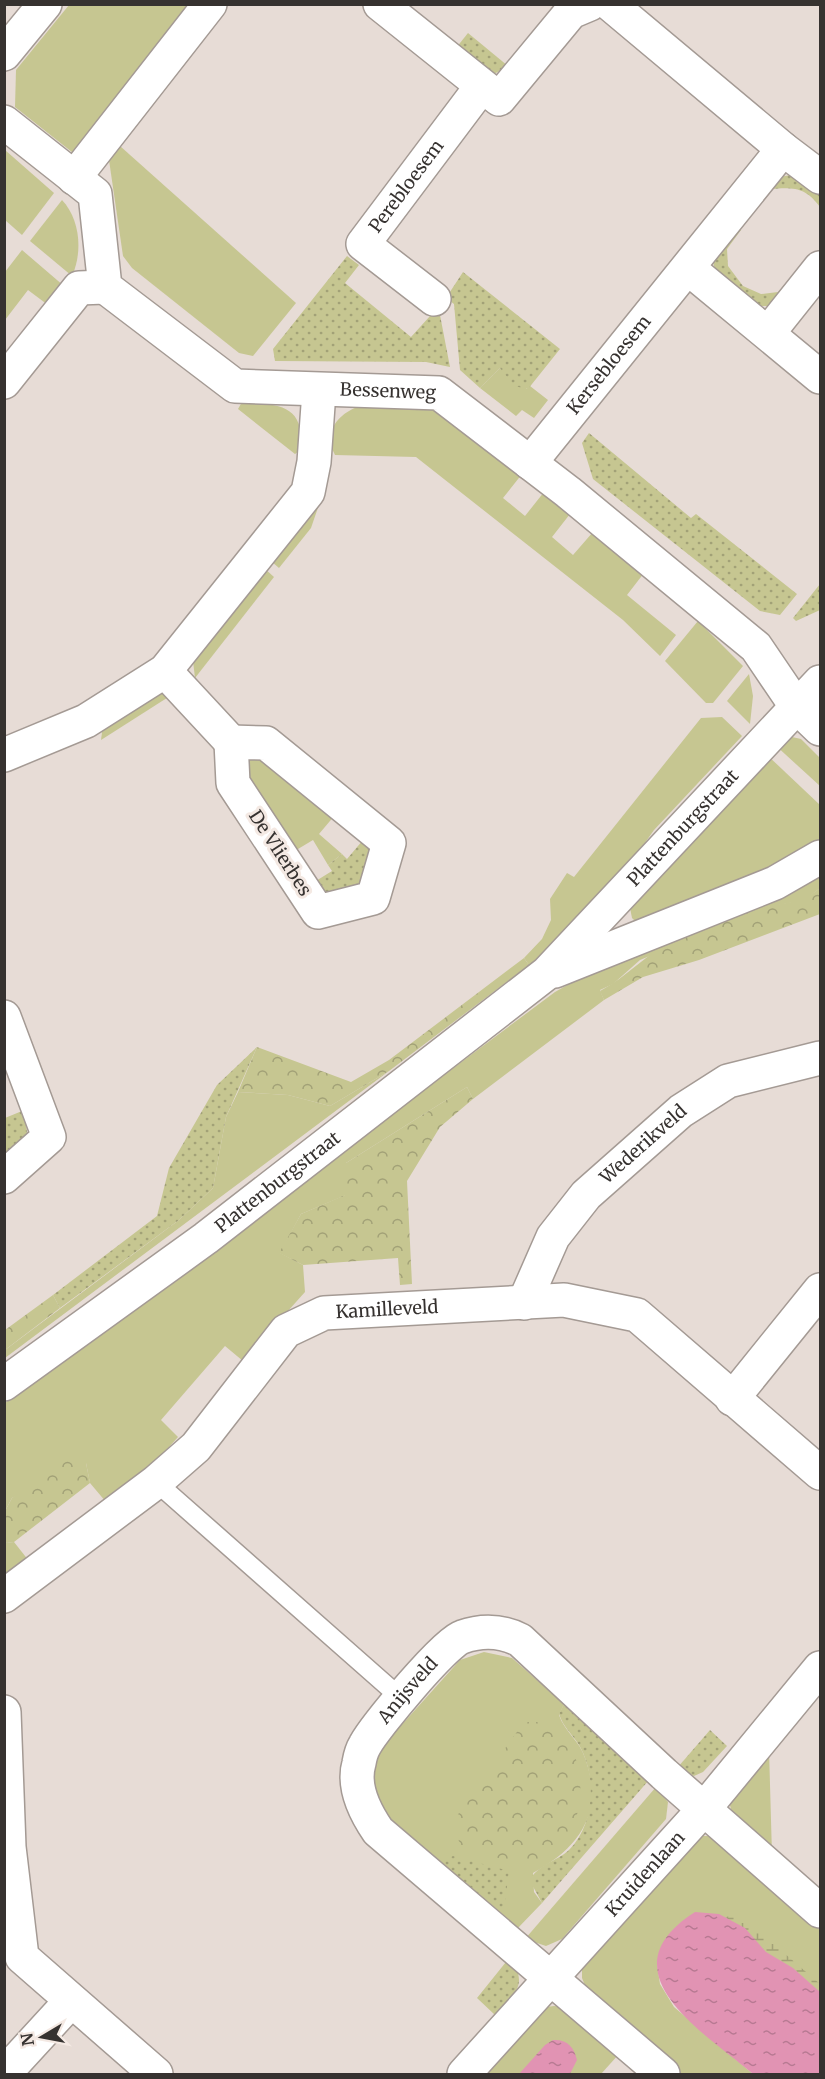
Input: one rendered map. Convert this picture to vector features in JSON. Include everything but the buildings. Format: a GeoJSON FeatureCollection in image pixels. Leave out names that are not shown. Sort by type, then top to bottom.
{"type":"FeatureCollection","features":[{"type":"Feature","properties":{"kind":"street"},"geometry":{"type":"LineString","coordinates":[[4,54],[45,4]]}},
{"type":"Feature","properties":{"kind":"street"},"geometry":{"type":"LineString","coordinates":[[74,178],[210,4]]}},
{"type":"Feature","properties":{"kind":"street"},"geometry":{"type":"LineString","coordinates":[[380,4],[498,99],[571,12],[590,4]]}},
{"type":"Feature","properties":{"kind":"street"},"geometry":{"type":"LineString","coordinates":[[610,4],[783,149],[820,177]]}},
{"type":"Feature","properties":{"kind":"street","name":"Perebloesem"},"geometry":{"type":"LineString","coordinates":[[434,299],[363,244],[481,87]]}},
{"type":"Feature","properties":{"kind":"street"},"geometry":{"type":"LineString","coordinates":[[4,122],[95,195],[105,287],[79,288],[4,382]]}},
{"type":"Feature","properties":{"kind":"street","name":"Kersebloesem"},"geometry":{"type":"LineString","coordinates":[[530,463],[783,149]]}},
{"type":"Feature","properties":{"kind":"street"},"geometry":{"type":"LineString","coordinates":[[688,268],[769,332],[820,377]]}},
{"type":"Feature","properties":{"kind":"street"},"geometry":{"type":"LineString","coordinates":[[769,332],[820,268]]}},
{"type":"Feature","properties":{"kind":"street","name":"Bessenweg"},"geometry":{"type":"LineString","coordinates":[[105,287],[235,386],[319,391],[439,393],[530,463],[756,647],[796,706],[820,729]]}},
{"type":"Feature","properties":{"kind":"street"},"geometry":{"type":"LineString","coordinates":[[4,755],[86,721],[165,672],[308,492],[314,462],[319,391]]}},
{"type":"Feature","properties":{"kind":"street"},"geometry":{"type":"LineString","coordinates":[[165,672],[231,742]]}},
{"type":"Feature","properties":{"kind":"street","name":"Plattenburgstraat"},"geometry":{"type":"LineString","coordinates":[[4,1384],[206,1238],[547,974],[820,682]]}},
{"type":"Feature","properties":{"kind":"street","name":"De Vlierbes"},"geometry":{"type":"LineString","coordinates":[[231,742],[266,743],[389,843],[373,898],[318,912],[233,783],[231,742]]}},
{"type":"Feature","properties":{"kind":"street","name":"Plattenburgstraat"},"geometry":{"type":"LineString","coordinates":[[547,974],[775,883],[820,857]]}},
{"type":"Feature","properties":{"kind":"street"},"geometry":{"type":"LineString","coordinates":[[4,1017],[49,1137],[4,1177]]}},
{"type":"Feature","properties":{"kind":"street","name":"Wederikveld"},"geometry":{"type":"LineString","coordinates":[[524,1303],[553,1237],[580,1204],[681,1111],[728,1081],[820,1058]]}},
{"type":"Feature","properties":{"kind":"street"},"geometry":{"type":"LineString","coordinates":[[732,1399],[820,1290]]}},
{"type":"Feature","properties":{"kind":"street","name":"Kamilleveld"},"geometry":{"type":"LineString","coordinates":[[4,1596],[156,1482],[196,1447],[286,1331],[324,1313],[564,1300],[636,1315],[820,1473]]}},
{"type":"Feature","properties":{"kind":"street","name":"Anijsveld"},"geometry":{"type":"LineString","coordinates":[[663,2074],[378,1831],[364,1812],[358,1785],[358,1764],[365,1745],[443,1650],[461,1637],[503,1632],[520,1640],[704,1809],[820,1911]]}},
{"type":"Feature","properties":{"kind":"street","name":"Kruidenlaan"},"geometry":{"type":"LineString","coordinates":[[464,2074],[550,1976],[704,1809],[820,1668]]}},
{"type":"Feature","properties":{"kind":"street"},"geometry":{"type":"LineString","coordinates":[[4,1712],[7,1847],[22,1957],[156,2074]]}},
{"type":"Feature","properties":{"kind":"street"},"geometry":{"type":"LineString","coordinates":[[4,2074],[71,2001]]}},
{"type":"Feature","properties":{"kind":"lane"},"geometry":{"type":"LineString","coordinates":[[156,1482],[402,1699]]}},
{"type":"Feature","properties":{"kind":"green space"},"geometry":{"type":"Polygon","coordinates":[[[69,5],[200,5],[77,156],[15,107],[16,70],[69,5]]]}},
{"type":"Feature","properties":{"kind":"green space"},"geometry":{"type":"Polygon","coordinates":[[[468,33],[508,66],[494,74],[452,53],[468,33]]]}},
{"type":"Feature","properties":{"kind":"green space"},"geometry":{"type":"Polygon","coordinates":[[[120,146],[296,303],[253,356],[239,353],[132,268],[123,256],[109,160],[120,146]]]}},
{"type":"Feature","properties":{"kind":"green space"},"geometry":{"type":"Polygon","coordinates":[[[5,150],[54,193],[22,235],[5,220],[5,150]]]}},
{"type":"Feature","properties":{"kind":"green space"},"geometry":{"type":"Polygon","coordinates":[[[791,175],[820,192],[820,207],[805,192],[787,188],[771,189],[773,178],[791,175]]]}},
{"type":"Feature","properties":{"kind":"green space"},"geometry":{"type":"Polygon","coordinates":[[[62,200],[73,217],[78,236],[78,257],[72,276],[30,241],[62,200]]]}},
{"type":"Feature","properties":{"kind":"green space"},"geometry":{"type":"Polygon","coordinates":[[[736,226],[741,230],[727,249],[728,266],[743,286],[761,294],[778,292],[794,274],[799,279],[769,306],[757,306],[716,273],[713,262],[716,249],[736,226]]]}},
{"type":"Feature","properties":{"kind":"green space"},"geometry":{"type":"Polygon","coordinates":[[[22,250],[64,286],[48,305],[28,290],[5,320],[5,272],[22,250]]]}},
{"type":"Feature","properties":{"kind":"green space"},"geometry":{"type":"Polygon","coordinates":[[[347,256],[359,265],[345,283],[411,337],[430,316],[440,315],[450,367],[426,362],[275,361],[273,349],[347,256]]]}},
{"type":"Feature","properties":{"kind":"green space"},"geometry":{"type":"Polygon","coordinates":[[[463,272],[560,349],[528,389],[514,386],[500,368],[480,388],[460,370],[454,304],[446,298],[463,272]]]}},
{"type":"Feature","properties":{"kind":"green space"},"geometry":{"type":"Polygon","coordinates":[[[500,368],[527,389],[530,386],[548,400],[534,418],[522,410],[516,416],[480,388],[500,368]]]}},
{"type":"Feature","properties":{"kind":"green space"},"geometry":{"type":"Polygon","coordinates":[[[242,402],[268,404],[287,409],[298,423],[302,449],[295,454],[238,409],[242,402]]]}},
{"type":"Feature","properties":{"kind":"green space"},"geometry":{"type":"Polygon","coordinates":[[[357,407],[421,407],[436,410],[522,474],[503,498],[525,516],[544,492],[570,514],[552,537],[573,555],[593,532],[644,573],[627,595],[676,635],[660,656],[623,620],[416,457],[335,455],[331,432],[343,415],[357,407]]]}},
{"type":"Feature","properties":{"kind":"green space"},"geometry":{"type":"Polygon","coordinates":[[[589,433],[691,518],[696,514],[797,594],[780,615],[760,611],[593,479],[582,443],[589,433]]]}},
{"type":"Feature","properties":{"kind":"green space"},"geometry":{"type":"Polygon","coordinates":[[[323,493],[311,528],[279,568],[271,561],[323,493]]]}},
{"type":"Feature","properties":{"kind":"green space"},"geometry":{"type":"Polygon","coordinates":[[[264,568],[274,577],[195,678],[193,661],[264,568]]]}},
{"type":"Feature","properties":{"kind":"green space"},"geometry":{"type":"Polygon","coordinates":[[[820,584],[820,610],[796,621],[793,618],[820,584]]]}},
{"type":"Feature","properties":{"kind":"green space"},"geometry":{"type":"Polygon","coordinates":[[[698,621],[743,666],[713,703],[706,703],[665,661],[698,621]]]}},
{"type":"Feature","properties":{"kind":"green space"},"geometry":{"type":"Polygon","coordinates":[[[749,674],[753,696],[750,724],[727,701],[749,674]]]}},
{"type":"Feature","properties":{"kind":"green space"},"geometry":{"type":"Polygon","coordinates":[[[158,693],[170,696],[101,740],[103,725],[158,693]]]}},
{"type":"Feature","properties":{"kind":"green space"},"geometry":{"type":"Polygon","coordinates":[[[722,717],[742,736],[654,830],[615,885],[545,953],[529,965],[524,958],[542,939],[551,920],[550,899],[567,873],[574,877],[701,718],[722,717]]]}},
{"type":"Feature","properties":{"kind":"green space"},"geometry":{"type":"Polygon","coordinates":[[[792,737],[801,739],[820,758],[820,786],[774,744],[792,737]]]}},
{"type":"Feature","properties":{"kind":"green space"},"geometry":{"type":"Polygon","coordinates":[[[765,753],[820,805],[820,839],[788,862],[636,922],[632,918],[630,908],[765,753]]]}},
{"type":"Feature","properties":{"kind":"green space"},"geometry":{"type":"Polygon","coordinates":[[[245,758],[262,758],[335,815],[319,834],[342,854],[328,865],[313,840],[293,852],[245,773],[245,758]]]}},
{"type":"Feature","properties":{"kind":"green space"},"geometry":{"type":"Polygon","coordinates":[[[363,840],[376,852],[364,887],[321,899],[311,884],[332,871],[328,865],[342,854],[347,859],[363,840]]]}},
{"type":"Feature","properties":{"kind":"green space"},"geometry":{"type":"Polygon","coordinates":[[[820,869],[820,888],[805,900],[768,907],[640,960],[613,984],[600,990],[604,1000],[473,1099],[467,1087],[346,1163],[346,1195],[301,1214],[280,1253],[303,1265],[305,1292],[243,1361],[225,1346],[161,1420],[178,1437],[143,1476],[106,1502],[90,1483],[86,1463],[12,1498],[5,1511],[5,1403],[555,992],[592,971],[820,869]]]}},
{"type":"Feature","properties":{"kind":"green space"},"geometry":{"type":"Polygon","coordinates":[[[820,888],[820,914],[699,960],[643,977],[604,1000],[600,991],[675,939],[731,917],[800,899],[820,888]]]}},
{"type":"Feature","properties":{"kind":"green space"},"geometry":{"type":"Polygon","coordinates":[[[524,958],[529,965],[389,1071],[330,1106],[288,1095],[238,1092],[257,1047],[351,1082],[389,1060],[524,958]]]}},
{"type":"Feature","properties":{"kind":"green space"},"geometry":{"type":"Polygon","coordinates":[[[257,1047],[226,1117],[213,1188],[179,1220],[60,1308],[53,1295],[157,1216],[169,1168],[217,1085],[257,1047]]]}},
{"type":"Feature","properties":{"kind":"green space"},"geometry":{"type":"Polygon","coordinates":[[[389,1071],[5,1358],[5,1350],[179,1220],[213,1188],[226,1117],[238,1092],[288,1095],[330,1106],[389,1071]]]}},
{"type":"Feature","properties":{"kind":"green space"},"geometry":{"type":"Polygon","coordinates":[[[467,1087],[473,1099],[440,1127],[407,1181],[412,1284],[400,1285],[398,1258],[303,1265],[279,1253],[301,1214],[345,1195],[346,1163],[467,1087]]]}},
{"type":"Feature","properties":{"kind":"green space"},"geometry":{"type":"Polygon","coordinates":[[[22,1111],[27,1129],[26,1140],[5,1161],[5,1118],[22,1111]]]}},
{"type":"Feature","properties":{"kind":"green space"},"geometry":{"type":"Polygon","coordinates":[[[53,1295],[60,1308],[5,1350],[5,1330],[53,1295]]]}},
{"type":"Feature","properties":{"kind":"green space"},"geometry":{"type":"Polygon","coordinates":[[[66,1456],[86,1463],[90,1483],[14,1542],[5,1543],[5,1511],[12,1498],[66,1456]]]}},
{"type":"Feature","properties":{"kind":"green space"},"geometry":{"type":"Polygon","coordinates":[[[14,1542],[29,1561],[4,1578],[4,1543],[14,1542]]]}},
{"type":"Feature","properties":{"kind":"green space"},"geometry":{"type":"Polygon","coordinates":[[[484,1652],[512,1658],[564,1704],[559,1715],[583,1752],[590,1778],[592,1796],[584,1827],[563,1852],[533,1873],[534,1892],[542,1903],[517,1929],[387,1817],[378,1801],[374,1785],[374,1768],[379,1750],[460,1660],[484,1652]]]}},
{"type":"Feature","properties":{"kind":"green space"},"geometry":{"type":"Polygon","coordinates":[[[564,1704],[649,1780],[542,1903],[530,1881],[537,1871],[564,1854],[578,1839],[588,1814],[590,1799],[591,1785],[585,1757],[559,1714],[564,1704]]]}},
{"type":"Feature","properties":{"kind":"green space"},"geometry":{"type":"Polygon","coordinates":[[[524,1722],[545,1722],[569,1747],[579,1768],[580,1797],[574,1826],[559,1850],[544,1859],[520,1862],[460,1846],[454,1820],[524,1722]]]}},
{"type":"Feature","properties":{"kind":"green space"},"geometry":{"type":"Polygon","coordinates":[[[710,1730],[727,1746],[703,1772],[694,1776],[678,1767],[710,1730]]]}},
{"type":"Feature","properties":{"kind":"green space"},"geometry":{"type":"Polygon","coordinates":[[[769,1749],[772,1855],[738,1821],[730,1805],[729,1796],[769,1749]]]}},
{"type":"Feature","properties":{"kind":"green space"},"geometry":{"type":"Polygon","coordinates":[[[656,1787],[668,1802],[666,1819],[562,1939],[546,1946],[525,1939],[656,1787]]]}},
{"type":"Feature","properties":{"kind":"green space"},"geometry":{"type":"Polygon","coordinates":[[[695,1836],[710,1836],[820,1930],[820,1992],[657,1964],[660,1984],[674,2007],[753,2074],[681,2074],[588,1993],[582,1978],[582,1965],[695,1836]]]}},
{"type":"Feature","properties":{"kind":"green space"},"geometry":{"type":"Polygon","coordinates":[[[453,1856],[509,1871],[503,1918],[439,1862],[453,1856]]]}},
{"type":"Feature","properties":{"kind":"green space"},"geometry":{"type":"Polygon","coordinates":[[[732,1916],[754,1927],[820,1984],[820,2006],[725,1917],[732,1916]]]}},
{"type":"Feature","properties":{"kind":"green space"},"geometry":{"type":"Polygon","coordinates":[[[510,1957],[516,1967],[519,1982],[514,1994],[495,2015],[477,1998],[510,1957]]]}},
{"type":"Feature","properties":{"kind":"green space"},"geometry":{"type":"Polygon","coordinates":[[[546,2007],[565,2007],[619,2054],[601,2074],[484,2074],[546,2007]]]}},
{"type":"Feature","properties":{"kind":"water"},"geometry":{"type":"Polygon","coordinates":[[[695,1912],[719,1914],[745,1928],[766,1952],[793,1968],[820,1992],[820,2074],[753,2074],[710,2040],[671,2000],[659,1979],[658,1957],[669,1935],[695,1912]]]}},
{"type":"Feature","properties":{"kind":"water"},"geometry":{"type":"Polygon","coordinates":[[[553,2040],[566,2042],[574,2051],[577,2060],[570,2074],[519,2074],[545,2045],[553,2040]]]}}]}
